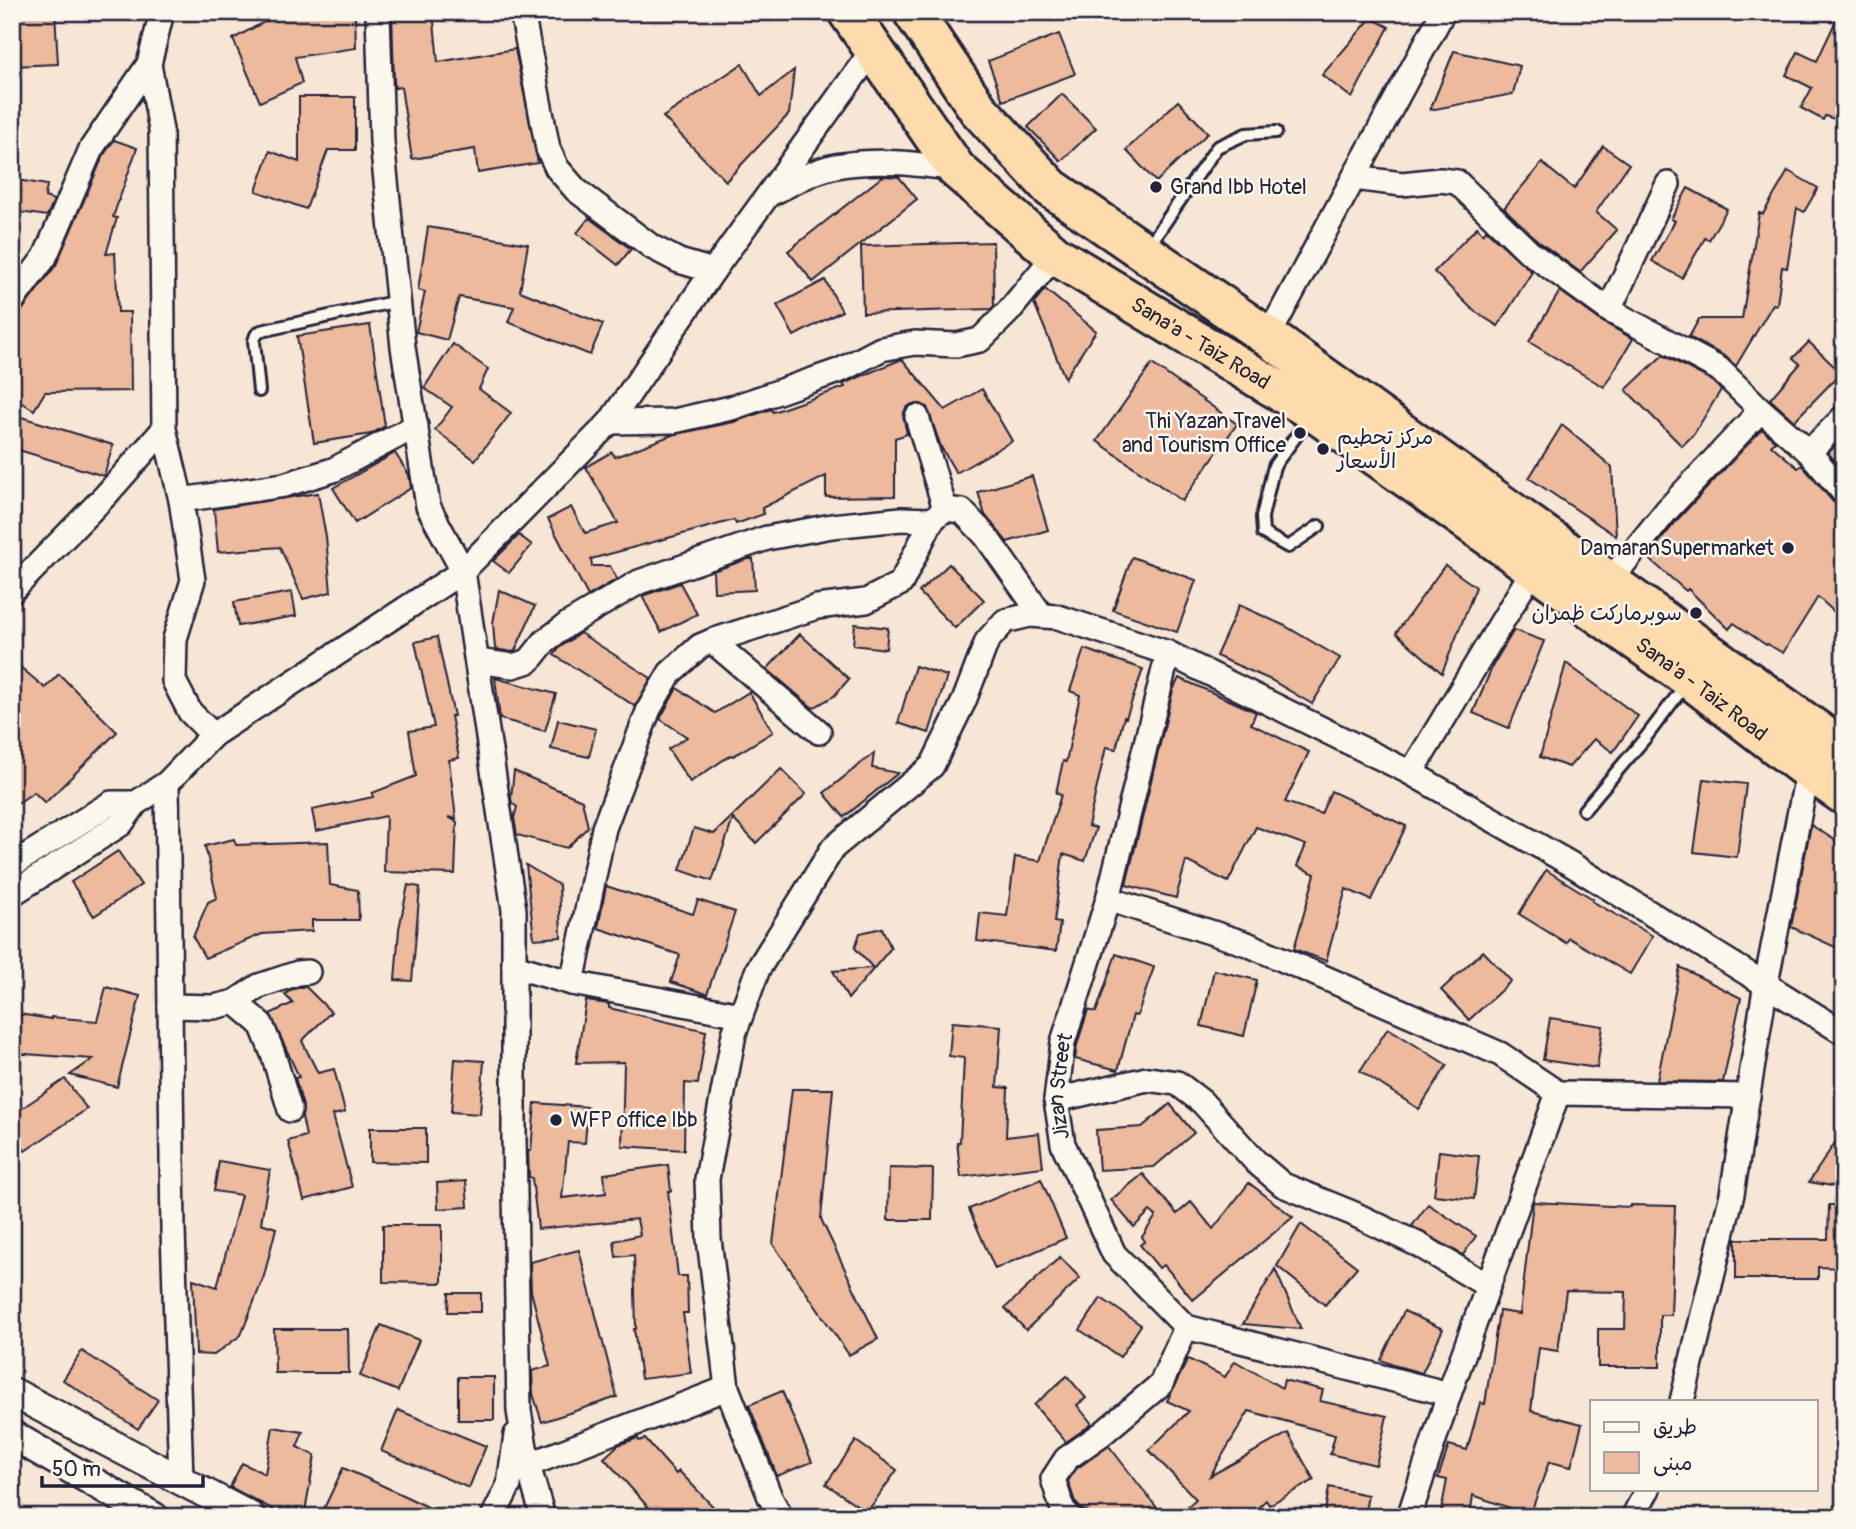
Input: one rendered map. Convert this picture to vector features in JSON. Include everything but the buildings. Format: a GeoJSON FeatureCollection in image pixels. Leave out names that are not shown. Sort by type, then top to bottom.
{"type":"FeatureCollection","features":[{"type":"Feature","properties":{"kind":"highway","name":"Sana'a - Taiz Road"},"geometry":{"type":"LineString","coordinates":[[848,12],[956,169],[1055,255],[1314,412],[1690,679],[1844,795]]}},
{"type":"Feature","properties":{"kind":"highway","name":"Sana'a - Taiz Road"},"geometry":{"type":"LineString","coordinates":[[913,12],[978,109],[1051,188],[1268,337],[1844,750]]}},
{"type":"Feature","properties":{"kind":"street"},"geometry":{"type":"LineString","coordinates":[[12,301],[45,257],[91,149],[149,64],[162,12]]}},
{"type":"Feature","properties":{"kind":"street"},"geometry":{"type":"LineString","coordinates":[[378,12],[382,142],[398,301],[415,426],[428,506],[463,571],[514,910],[514,1139],[519,1411],[528,1465],[543,1517]]}},
{"type":"Feature","properties":{"kind":"street"},"geometry":{"type":"LineString","coordinates":[[522,12],[548,149],[557,168],[576,190],[652,247],[680,261],[713,271]]}},
{"type":"Feature","properties":{"kind":"street"},"geometry":{"type":"LineString","coordinates":[[1268,337],[1443,12]]}},
{"type":"Feature","properties":{"kind":"street"},"geometry":{"type":"LineString","coordinates":[[12,894],[121,824],[136,803],[167,783],[213,735],[463,571],[610,422],[713,271],[873,51]]}},
{"type":"Feature","properties":{"kind":"street"},"geometry":{"type":"LineString","coordinates":[[149,64],[161,130],[164,429],[181,500],[193,580],[175,639],[174,681],[190,712],[213,735]]}},
{"type":"Feature","properties":{"kind":"street"},"geometry":{"type":"LineString","coordinates":[[768,195],[814,173],[842,165],[907,163],[956,169]]}},
{"type":"Feature","properties":{"kind":"street"},"geometry":{"type":"LineString","coordinates":[[1353,178],[1402,184],[1440,180],[1457,182],[1529,252],[1609,310],[1719,369],[1810,453],[1844,493]]}},
{"type":"Feature","properties":{"kind":"street"},"geometry":{"type":"LineString","coordinates":[[1609,310],[1668,184]]}},
{"type":"Feature","properties":{"kind":"street"},"geometry":{"type":"LineString","coordinates":[[610,422],[674,421],[730,408],[841,370],[880,349],[915,343],[956,345],[980,340],[1009,311],[1055,255]]}},
{"type":"Feature","properties":{"kind":"street"},"geometry":{"type":"LineString","coordinates":[[1608,583],[1667,510],[1761,410]]}},
{"type":"Feature","properties":{"kind":"street"},"geometry":{"type":"LineString","coordinates":[[572,983],[604,828],[649,709],[670,673],[700,646],[712,641],[817,607],[866,601],[901,583],[939,515],[917,417]]}},
{"type":"Feature","properties":{"kind":"street"},"geometry":{"type":"LineString","coordinates":[[1810,453],[1844,417]]}},
{"type":"Feature","properties":{"kind":"street"},"geometry":{"type":"LineString","coordinates":[[181,500],[284,485],[333,470],[415,426]]}},
{"type":"Feature","properties":{"kind":"street"},"geometry":{"type":"LineString","coordinates":[[12,591],[106,495],[164,429]]}},
{"type":"Feature","properties":{"kind":"street"},"geometry":{"type":"LineString","coordinates":[[477,661],[513,666],[530,661],[545,641],[568,624],[639,582],[767,538],[832,526],[962,511],[985,535],[1042,616]]}},
{"type":"Feature","properties":{"kind":"street"},"geometry":{"type":"LineString","coordinates":[[1411,773],[1533,570]]}},
{"type":"Feature","properties":{"kind":"street"},"geometry":{"type":"LineString","coordinates":[[781,1517],[770,1497],[727,1388],[709,1239],[707,1179],[734,1034],[758,969],[833,848],[932,766],[964,701],[987,641],[1005,621],[1030,615],[1058,617],[1168,653],[1411,773],[1569,863],[1844,1032]]}},
{"type":"Feature","properties":{"kind":"street"},"geometry":{"type":"LineString","coordinates":[[712,641],[819,732]]}},
{"type":"Feature","properties":{"kind":"street","name":"Jizan Street"},"geometry":{"type":"LineString","coordinates":[[1168,653],[1108,899],[1063,1042],[1056,1100],[1063,1144],[1114,1254],[1186,1327]]}},
{"type":"Feature","properties":{"kind":"street"},"geometry":{"type":"LineString","coordinates":[[1682,1400],[1732,1194],[1766,983],[1808,770]]}},
{"type":"Feature","properties":{"kind":"street"},"geometry":{"type":"LineString","coordinates":[[167,783],[173,1229],[181,1480]]}},
{"type":"Feature","properties":{"kind":"street"},"geometry":{"type":"LineString","coordinates":[[12,865],[111,803],[136,803]]}},
{"type":"Feature","properties":{"kind":"street"},"geometry":{"type":"LineString","coordinates":[[1108,899],[1260,949],[1500,1054],[1558,1093],[1748,1097]]}},
{"type":"Feature","properties":{"kind":"street"},"geometry":{"type":"LineString","coordinates":[[514,966],[572,983],[741,1014]]}},
{"type":"Feature","properties":{"kind":"street"},"geometry":{"type":"LineString","coordinates":[[170,1006],[214,1007],[235,1002],[259,986],[308,972]]}},
{"type":"Feature","properties":{"kind":"street"},"geometry":{"type":"LineString","coordinates":[[235,1002],[261,1024],[290,1110]]}},
{"type":"Feature","properties":{"kind":"street"},"geometry":{"type":"LineString","coordinates":[[1056,1100],[1147,1079],[1177,1083],[1202,1102],[1256,1162],[1283,1185],[1352,1213],[1419,1245],[1488,1286]]}},
{"type":"Feature","properties":{"kind":"street"},"geometry":{"type":"LineString","coordinates":[[1409,1517],[1449,1394],[1558,1093]]}},
{"type":"Feature","properties":{"kind":"street"},"geometry":{"type":"LineString","coordinates":[[1070,1517],[1063,1510],[1053,1479],[1066,1460],[1161,1384],[1186,1327],[1449,1394]]}},
{"type":"Feature","properties":{"kind":"street"},"geometry":{"type":"LineString","coordinates":[[528,1465],[727,1388]]}},
{"type":"Feature","properties":{"kind":"street"},"geometry":{"type":"LineString","coordinates":[[12,1392],[251,1517]]}},
{"type":"Feature","properties":{"kind":"street"},"geometry":{"type":"LineString","coordinates":[[493,1517],[509,1485],[519,1411]]}},
{"type":"Feature","properties":{"kind":"street"},"geometry":{"type":"LineString","coordinates":[[12,1435],[154,1517]]}},
{"type":"Feature","properties":{"kind":"street"},"geometry":{"type":"LineString","coordinates":[[1633,1517],[1647,1490]]}},
{"type":"Feature","properties":{"kind":"lane"},"geometry":{"type":"LineString","coordinates":[[1144,252],[1217,147],[1246,134],[1276,132]]}},
{"type":"Feature","properties":{"kind":"lane"},"geometry":{"type":"LineString","coordinates":[[259,391],[254,341],[261,331],[398,301]]}},
{"type":"Feature","properties":{"kind":"lane"},"geometry":{"type":"LineString","coordinates":[[1314,412],[1274,466],[1262,517],[1263,533],[1288,547],[1319,526]]}},
{"type":"Feature","properties":{"kind":"lane"},"geometry":{"type":"LineString","coordinates":[[1584,810],[1646,737],[1690,679]]}},
{"type":"Feature","properties":{"kind":"place","name":"Grand Ibb Hotel"},"geometry":{"type":"Point","coordinates":[1156,187]}},
{"type":"Feature","properties":{"kind":"place","name":"Thi Yazan Travel and Tourism Office"},"geometry":{"type":"Point","coordinates":[1300,433]}},
{"type":"Feature","properties":{"kind":"place","name":"مركز تحطيم الأسعار"},"geometry":{"type":"Point","coordinates":[1323,449]}},
{"type":"Feature","properties":{"kind":"place","name":"DamaranSupermarket"},"geometry":{"type":"Point","coordinates":[1788,548]}},
{"type":"Feature","properties":{"kind":"place","name":"سوبرماركت ظمران"},"geometry":{"type":"Point","coordinates":[1696,613]}},
{"type":"Feature","properties":{"kind":"place","name":"WFP office Ibb"},"geometry":{"type":"Point","coordinates":[556,1120]}}]}
